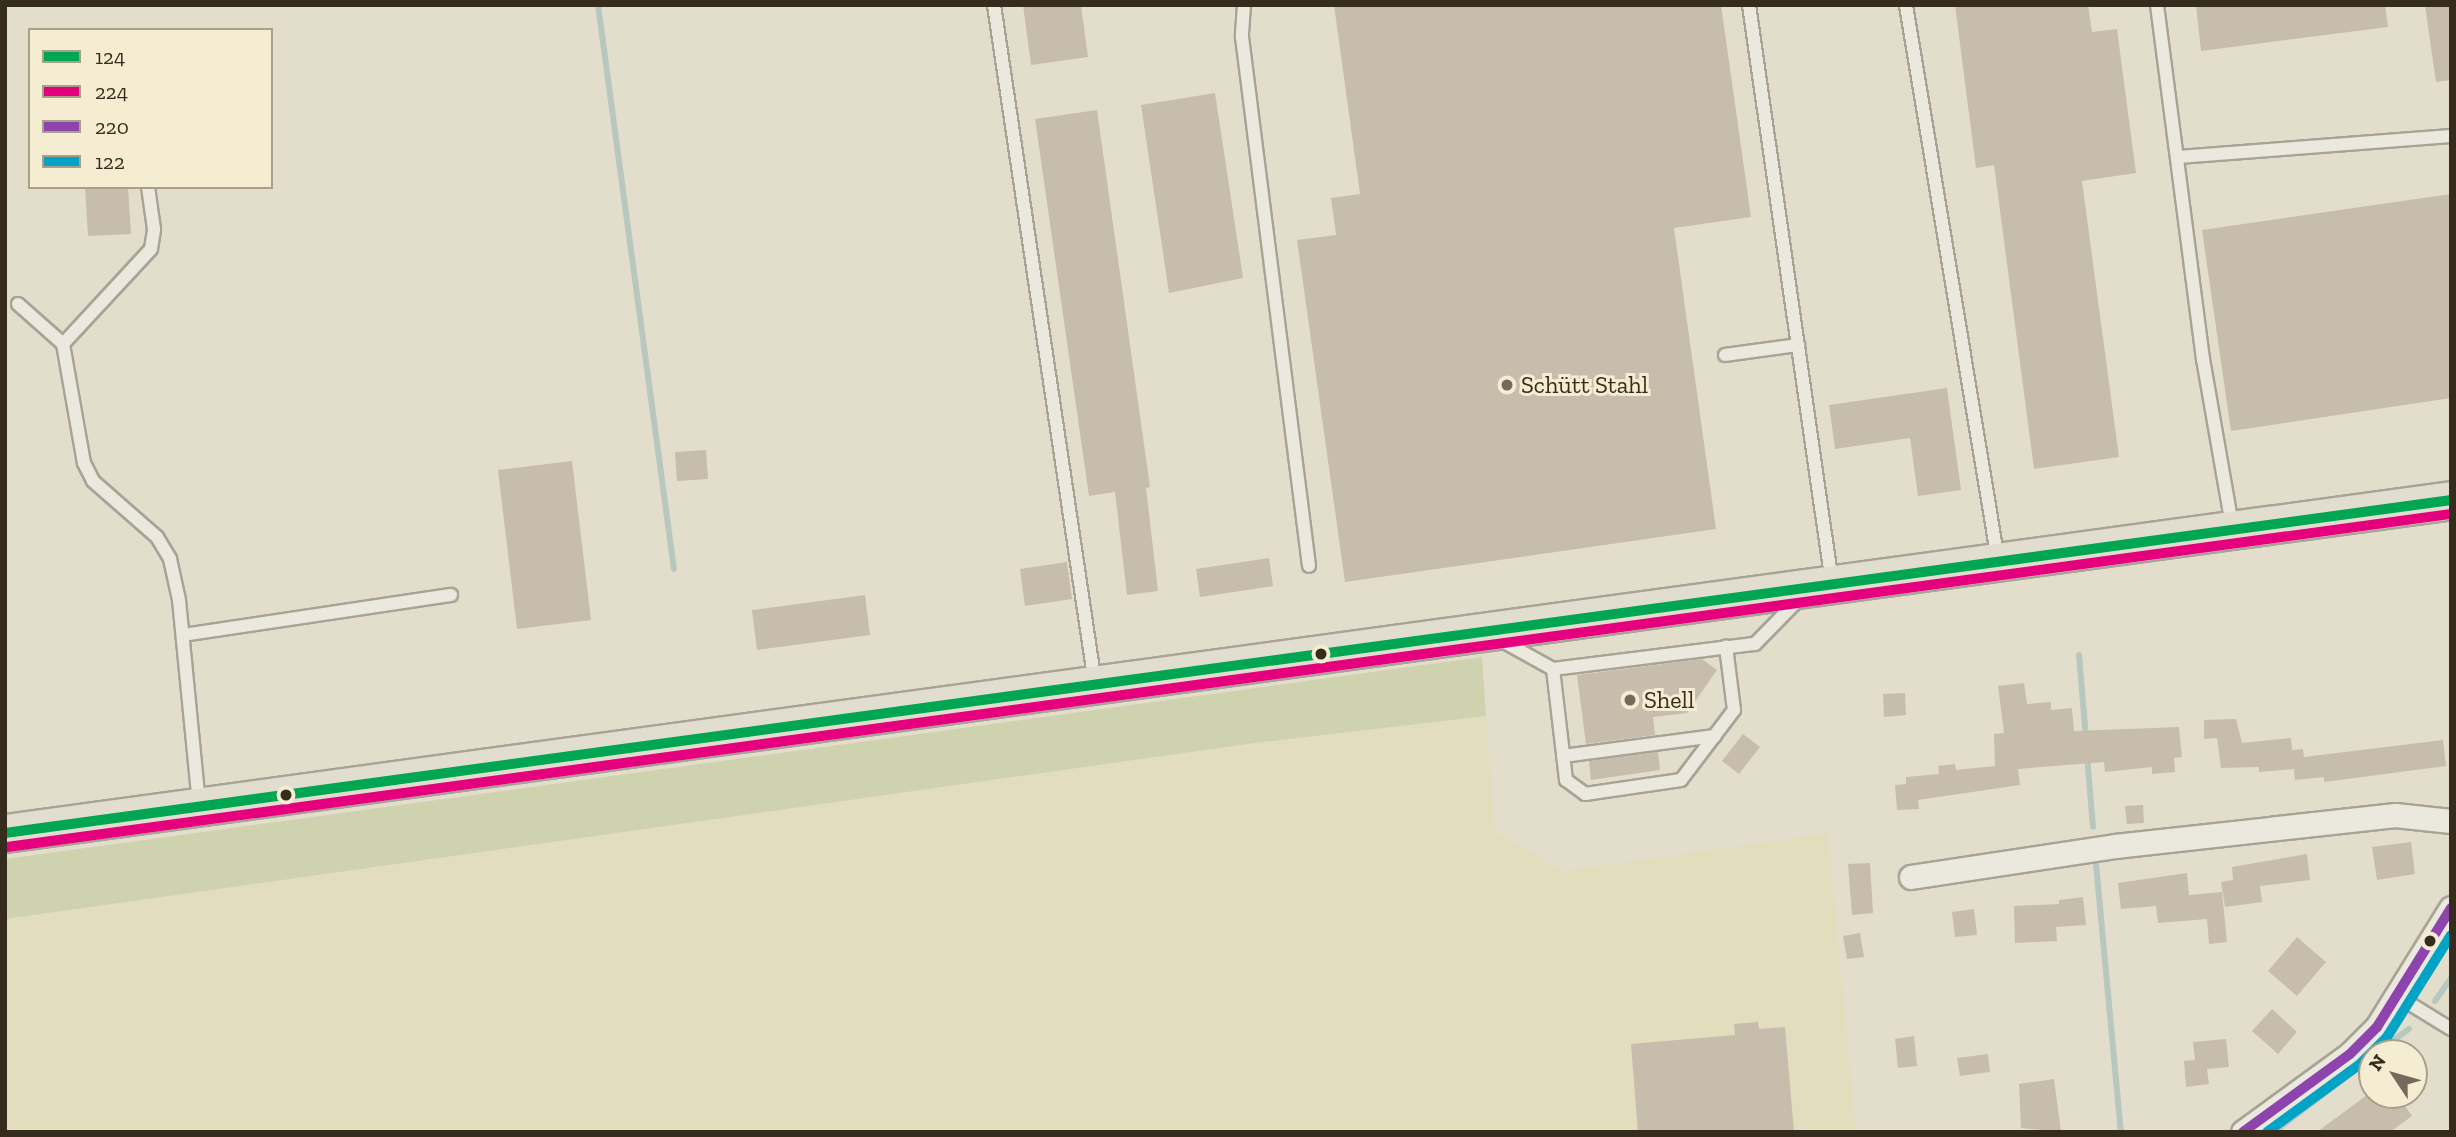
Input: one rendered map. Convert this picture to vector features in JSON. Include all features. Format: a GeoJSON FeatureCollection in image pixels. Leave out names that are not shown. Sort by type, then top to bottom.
{"type":"FeatureCollection","features":[{"type":"Feature","properties":{"kind":"main road"},"geometry":{"type":"LineString","coordinates":[[5,833],[2451,500]]}},
{"type":"Feature","properties":{"kind":"street"},"geometry":{"type":"LineString","coordinates":[[1911,877],[2115,846],[2395,815],[2451,821]]}},
{"type":"Feature","properties":{"kind":"street"},"geometry":{"type":"LineString","coordinates":[[2243,1132],[2350,1054],[2399,997],[2451,908]]}},
{"type":"Feature","properties":{"kind":"lane"},"geometry":{"type":"LineString","coordinates":[[995,5],[1095,684]]}},
{"type":"Feature","properties":{"kind":"lane"},"geometry":{"type":"LineString","coordinates":[[1244,5],[1242,37],[1310,566]]}},
{"type":"Feature","properties":{"kind":"lane"},"geometry":{"type":"LineString","coordinates":[[1484,632],[1553,669],[1755,644],[1823,584],[1798,345],[1749,5]]}},
{"type":"Feature","properties":{"kind":"lane"},"geometry":{"type":"LineString","coordinates":[[1906,5],[1998,561]]}},
{"type":"Feature","properties":{"kind":"lane"},"geometry":{"type":"LineString","coordinates":[[2157,5],[2203,359],[2233,529]]}},
{"type":"Feature","properties":{"kind":"lane"},"geometry":{"type":"LineString","coordinates":[[2178,157],[2451,136]]}},
{"type":"Feature","properties":{"kind":"lane"},"geometry":{"type":"LineString","coordinates":[[63,344],[151,249],[154,229],[148,189]]}},
{"type":"Feature","properties":{"kind":"lane"},"geometry":{"type":"LineString","coordinates":[[18,304],[63,344],[84,463],[107,496],[157,537],[170,559],[183,635],[200,806]]}},
{"type":"Feature","properties":{"kind":"lane"},"geometry":{"type":"LineString","coordinates":[[1726,355],[1798,345]]}},
{"type":"Feature","properties":{"kind":"lane"},"geometry":{"type":"LineString","coordinates":[[183,635],[451,595]]}},
{"type":"Feature","properties":{"kind":"lane"},"geometry":{"type":"LineString","coordinates":[[1553,669],[1566,780],[1585,794],[1682,780],[1734,710],[1726,647]]}},
{"type":"Feature","properties":{"kind":"lane"},"geometry":{"type":"LineString","coordinates":[[1563,756],[1715,736]]}},
{"type":"Feature","properties":{"kind":"lane"},"geometry":{"type":"LineString","coordinates":[[2399,997],[2451,1029]]}},
{"type":"Feature","properties":{"kind":"shaded area"},"geometry":{"type":"Polygon","coordinates":[[[1486,716],[1495,832],[1564,871],[1828,833],[1856,1132],[5,1132],[5,919],[1255,743],[1486,716]]]}},
{"type":"Feature","properties":{"kind":"green space"},"geometry":{"type":"Polygon","coordinates":[[[1482,657],[1486,716],[1255,743],[5,919],[5,859],[1482,657]]]}},
{"type":"Feature","properties":{"kind":"building"},"geometry":{"type":"Polygon","coordinates":[[[1023,5],[1081,5],[1088,57],[1031,65],[1023,5]]]}},
{"type":"Feature","properties":{"kind":"building","name":"Schütt Stahl"},"geometry":{"type":"Polygon","coordinates":[[[1334,5],[1721,5],[1751,217],[1674,228],[1716,529],[1345,582],[1297,240],[1336,235],[1331,198],[1360,194],[1334,5]]]}},
{"type":"Feature","properties":{"kind":"building"},"geometry":{"type":"Polygon","coordinates":[[[1955,5],[2088,5],[2092,32],[2117,29],[2136,173],[2082,181],[2119,457],[2034,469],[1994,165],[1976,168],[1955,5]]]}},
{"type":"Feature","properties":{"kind":"building"},"geometry":{"type":"Polygon","coordinates":[[[2196,5],[2385,5],[2388,27],[2201,51],[2196,5]]]}},
{"type":"Feature","properties":{"kind":"building"},"geometry":{"type":"Polygon","coordinates":[[[2425,5],[2451,5],[2451,80],[2436,82],[2425,5]]]}},
{"type":"Feature","properties":{"kind":"building"},"geometry":{"type":"Polygon","coordinates":[[[1215,93],[1243,278],[1169,293],[1141,105],[1215,93]]]}},
{"type":"Feature","properties":{"kind":"building"},"geometry":{"type":"Polygon","coordinates":[[[1097,110],[1150,487],[1146,488],[1158,591],[1127,595],[1115,492],[1089,496],[1035,119],[1097,110]]]}},
{"type":"Feature","properties":{"kind":"building"},"geometry":{"type":"Polygon","coordinates":[[[85,189],[128,189],[131,234],[88,236],[85,189]]]}},
{"type":"Feature","properties":{"kind":"building"},"geometry":{"type":"Polygon","coordinates":[[[2451,194],[2451,398],[2231,431],[2202,230],[2451,194]]]}},
{"type":"Feature","properties":{"kind":"building"},"geometry":{"type":"Polygon","coordinates":[[[1947,388],[1961,490],[1918,496],[1910,438],[1835,449],[1829,405],[1947,388]]]}},
{"type":"Feature","properties":{"kind":"building"},"geometry":{"type":"Polygon","coordinates":[[[706,450],[708,479],[677,481],[675,452],[706,450]]]}},
{"type":"Feature","properties":{"kind":"building"},"geometry":{"type":"Polygon","coordinates":[[[572,461],[591,620],[517,629],[498,470],[572,461]]]}},
{"type":"Feature","properties":{"kind":"building"},"geometry":{"type":"Polygon","coordinates":[[[1269,558],[1273,586],[1200,597],[1196,569],[1269,558]]]}},
{"type":"Feature","properties":{"kind":"building"},"geometry":{"type":"Polygon","coordinates":[[[1067,562],[1072,599],[1025,606],[1020,569],[1067,562]]]}},
{"type":"Feature","properties":{"kind":"building"},"geometry":{"type":"Polygon","coordinates":[[[865,595],[870,635],[757,650],[752,610],[865,595]]]}},
{"type":"Feature","properties":{"kind":"building"},"geometry":{"type":"Polygon","coordinates":[[[1702,659],[1717,670],[1687,713],[1653,717],[1655,735],[1586,744],[1577,675],[1702,659]]]}},
{"type":"Feature","properties":{"kind":"building"},"geometry":{"type":"Polygon","coordinates":[[[2024,683],[2027,704],[2051,702],[2051,710],[2072,708],[2074,731],[2179,727],[2182,757],[2174,758],[2175,772],[2152,774],[2152,767],[2105,772],[2104,762],[2018,769],[2020,785],[1918,800],[1919,809],[1897,810],[1895,785],[1906,784],[1906,777],[1939,774],[1938,766],[1955,764],[1956,770],[1995,766],[1994,734],[2004,733],[1998,686],[2024,683]]]}},
{"type":"Feature","properties":{"kind":"building"},"geometry":{"type":"Polygon","coordinates":[[[1905,693],[1906,715],[1884,717],[1883,694],[1905,693]]]}},
{"type":"Feature","properties":{"kind":"building"},"geometry":{"type":"Polygon","coordinates":[[[2236,719],[2242,743],[2291,738],[2292,750],[2303,749],[2304,757],[2443,740],[2446,766],[2324,782],[2324,777],[2295,780],[2294,769],[2259,772],[2259,767],[2221,768],[2217,738],[2204,739],[2204,720],[2236,719]]]}},
{"type":"Feature","properties":{"kind":"building"},"geometry":{"type":"Polygon","coordinates":[[[1743,734],[1760,747],[1739,774],[1722,761],[1743,734]]]}},
{"type":"Feature","properties":{"kind":"building"},"geometry":{"type":"Polygon","coordinates":[[[1658,752],[1660,770],[1591,780],[1589,761],[1658,752]]]}},
{"type":"Feature","properties":{"kind":"building"},"geometry":{"type":"Polygon","coordinates":[[[2143,805],[2144,823],[2127,824],[2125,806],[2143,805]]]}},
{"type":"Feature","properties":{"kind":"building"},"geometry":{"type":"Polygon","coordinates":[[[2411,842],[2415,874],[2377,880],[2372,847],[2411,842]]]}},
{"type":"Feature","properties":{"kind":"building"},"geometry":{"type":"Polygon","coordinates":[[[2307,854],[2310,880],[2260,886],[2262,902],[2225,907],[2221,882],[2233,880],[2232,867],[2307,854]]]}},
{"type":"Feature","properties":{"kind":"building"},"geometry":{"type":"Polygon","coordinates":[[[1870,863],[1873,913],[1852,915],[1848,864],[1870,863]]]}},
{"type":"Feature","properties":{"kind":"building"},"geometry":{"type":"Polygon","coordinates":[[[2187,873],[2189,895],[2222,892],[2227,942],[2209,944],[2207,919],[2158,923],[2156,906],[2121,909],[2118,883],[2187,873]]]}},
{"type":"Feature","properties":{"kind":"building"},"geometry":{"type":"Polygon","coordinates":[[[2083,897],[2086,925],[2056,927],[2057,941],[2015,943],[2014,906],[2059,904],[2059,900],[2083,897]]]}},
{"type":"Feature","properties":{"kind":"building"},"geometry":{"type":"Polygon","coordinates":[[[1974,909],[1977,935],[1955,937],[1952,912],[1974,909]]]}},
{"type":"Feature","properties":{"kind":"building"},"geometry":{"type":"Polygon","coordinates":[[[1860,933],[1864,957],[1847,959],[1843,936],[1860,933]]]}},
{"type":"Feature","properties":{"kind":"building"},"geometry":{"type":"Polygon","coordinates":[[[2297,937],[2326,962],[2297,996],[2268,971],[2297,937]]]}},
{"type":"Feature","properties":{"kind":"building"},"geometry":{"type":"Polygon","coordinates":[[[2272,1009],[2297,1032],[2278,1054],[2252,1031],[2272,1009]]]}},
{"type":"Feature","properties":{"kind":"building"},"geometry":{"type":"Polygon","coordinates":[[[1758,1022],[1759,1029],[1785,1027],[1794,1132],[1638,1132],[1631,1044],[1735,1035],[1734,1024],[1758,1022]]]}},
{"type":"Feature","properties":{"kind":"building"},"geometry":{"type":"Polygon","coordinates":[[[1914,1036],[1917,1066],[1898,1068],[1895,1039],[1914,1036]]]}},
{"type":"Feature","properties":{"kind":"building"},"geometry":{"type":"Polygon","coordinates":[[[2226,1039],[2229,1067],[2207,1069],[2209,1084],[2186,1087],[2184,1061],[2195,1060],[2193,1042],[2226,1039]]]}},
{"type":"Feature","properties":{"kind":"building"},"geometry":{"type":"Polygon","coordinates":[[[1988,1054],[1990,1072],[1960,1076],[1957,1058],[1988,1054]]]}},
{"type":"Feature","properties":{"kind":"building"},"geometry":{"type":"Polygon","coordinates":[[[2054,1079],[2061,1132],[2021,1128],[2019,1084],[2054,1079]]]}},
{"type":"Feature","properties":{"kind":"building"},"geometry":{"type":"Polygon","coordinates":[[[2358,1102],[2358,1109],[2407,1109],[2412,1116],[2390,1132],[2317,1132],[2358,1102]]]}},
{"type":"Feature","properties":{"kind":"waterway"},"geometry":{"type":"LineString","coordinates":[[598,5],[674,569]]}},
{"type":"Feature","properties":{"kind":"waterway"},"geometry":{"type":"LineString","coordinates":[[2079,655],[2086,738]]}},
{"type":"Feature","properties":{"kind":"waterway"},"geometry":{"type":"LineString","coordinates":[[2087,755],[2093,827]]}},
{"type":"Feature","properties":{"kind":"waterway"},"geometry":{"type":"LineString","coordinates":[[2096,864],[2121,1132]]}},
{"type":"Feature","properties":{"kind":"waterway"},"geometry":{"type":"LineString","coordinates":[[2435,1001],[2451,978]]}},
{"type":"Feature","properties":{"kind":"waterway"},"geometry":{"type":"LineString","coordinates":[[2396,1039],[2409,1029]]}},
{"type":"Feature","properties":{"kind":"waterway"},"geometry":{"type":"LineString","coordinates":[[2274,1132],[2358,1068]]}},
{"type":"Feature","properties":{"kind":"transit line","name":"124"},"geometry":{"type":"LineString","coordinates":[[5,833],[2451,500]]}},
{"type":"Feature","properties":{"kind":"transit line","name":"224"},"geometry":{"type":"LineString","coordinates":[[7,847],[2451,514]]}},
{"type":"Feature","properties":{"kind":"transit line","name":"220"},"geometry":{"type":"LineString","coordinates":[[2243,1132],[2350,1054],[2377,1027],[2451,908]]}},
{"type":"Feature","properties":{"kind":"transit line","name":"122"},"geometry":{"type":"LineString","coordinates":[[2267,1132],[2359,1065],[2387,1037],[2451,935]]}},
{"type":"Feature","properties":{"kind":"place","name":"Schütt Stahl"},"geometry":{"type":"Point","coordinates":[1507,385]}},
{"type":"Feature","properties":{"kind":"place","name":"Shell"},"geometry":{"type":"Point","coordinates":[1630,700]}}]}
